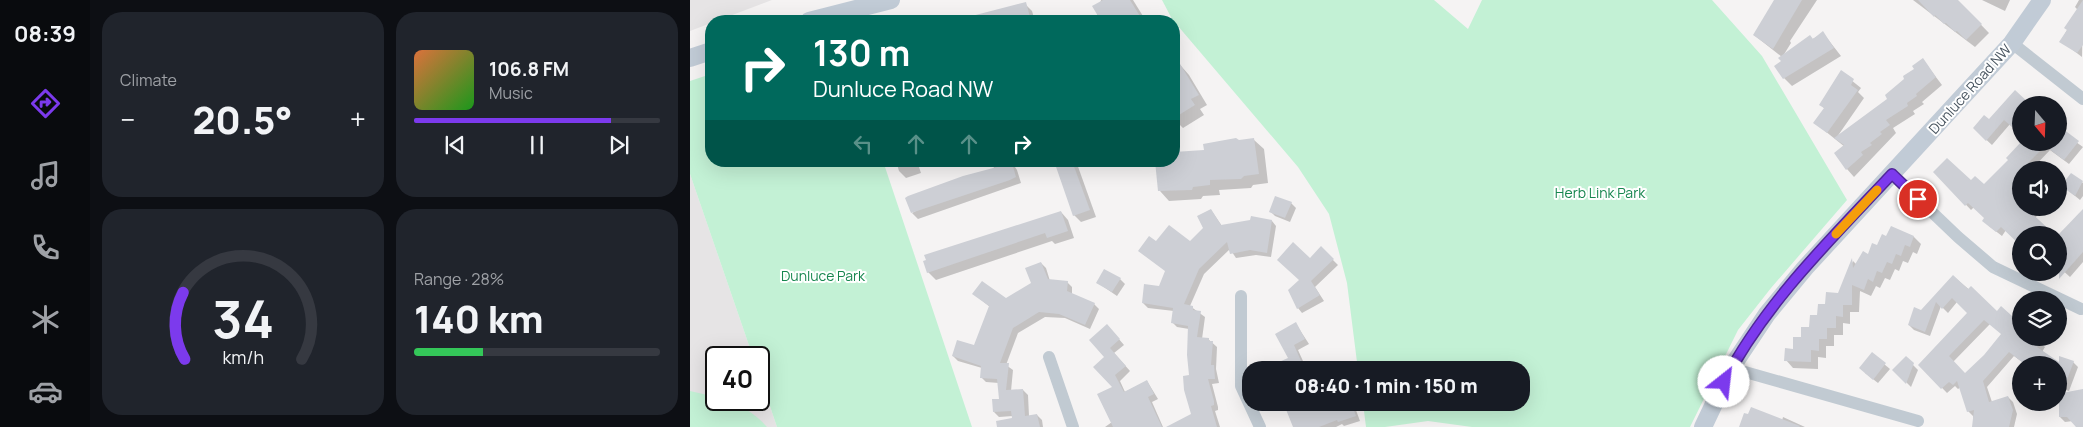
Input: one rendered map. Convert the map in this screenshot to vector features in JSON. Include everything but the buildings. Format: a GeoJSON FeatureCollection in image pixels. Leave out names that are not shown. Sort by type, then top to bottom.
{"type":"FeatureCollection","features":[{"type":"Feature","properties":{"kind":"street"},"geometry":{"type":"LineString","coordinates":[[832,15],[891,0]]}},
{"type":"Feature","properties":{"kind":"street","name":"Dunluce Road NW"},"geometry":{"type":"LineString","coordinates":[[1703,427],[1731,368],[1767,314],[2012,43],[2042,0]]}},
{"type":"Feature","properties":{"kind":"street"},"geometry":{"type":"LineString","coordinates":[[2012,43],[2083,98]]}},
{"type":"Feature","properties":{"kind":"street"},"geometry":{"type":"LineString","coordinates":[[690,58],[705,53]]}},
{"type":"Feature","properties":{"kind":"street"},"geometry":{"type":"LineString","coordinates":[[1892,174],[1958,237],[1993,267],[2081,309]]}},
{"type":"Feature","properties":{"kind":"street"},"geometry":{"type":"LineString","coordinates":[[1241,296],[1241,386],[1260,427]]}},
{"type":"Feature","properties":{"kind":"street"},"geometry":{"type":"LineString","coordinates":[[1049,357],[1073,427]]}},
{"type":"Feature","properties":{"kind":"street"},"geometry":{"type":"LineString","coordinates":[[1731,368],[1918,421]]}},
{"type":"Feature","properties":{"kind":"shaded area"},"geometry":{"type":"Polygon","coordinates":[[[690,0],[772,0],[732,15],[705,15],[705,25],[690,31],[690,0]]]}},
{"type":"Feature","properties":{"kind":"shaded area"},"geometry":{"type":"Polygon","coordinates":[[[690,174],[749,346],[705,346],[705,411],[770,411],[770,406],[777,427],[690,427],[690,174]]]}},
{"type":"Feature","properties":{"kind":"green space","name":"Herb Link Park"},"geometry":{"type":"Polygon","coordinates":[[[1162,0],[1434,0],[1468,29],[1482,0],[1712,0],[1762,56],[1847,200],[1771,288],[1738,330],[1690,427],[1472,427],[1428,421],[1385,427],[1366,427],[1364,411],[1530,411],[1530,361],[1357,361],[1347,283],[1329,214],[1298,167],[1180,28],[1180,15],[1170,15],[1162,0]]]}},
{"type":"Feature","properties":{"kind":"green space","name":"Dunluce Park"},"geometry":{"type":"Polygon","coordinates":[[[705,76],[705,167],[885,167],[972,427],[777,427],[770,406],[770,346],[749,346],[690,174],[690,81],[705,76]]]}},
{"type":"Feature","properties":{"kind":"green space"},"geometry":{"type":"Polygon","coordinates":[[[690,391],[705,394],[705,411],[749,411],[767,427],[690,427],[690,391]]]}},
{"type":"Feature","properties":{"kind":"slow traffic"},"geometry":{"type":"LineString","coordinates":[[1836,234],[1877,190]]}},
{"type":"Feature","properties":{"kind":"route"},"geometry":{"type":"LineString","coordinates":[[1724,382],[1741,352],[1767,314],[1805,268],[1892,174],[1918,199]]}}]}
